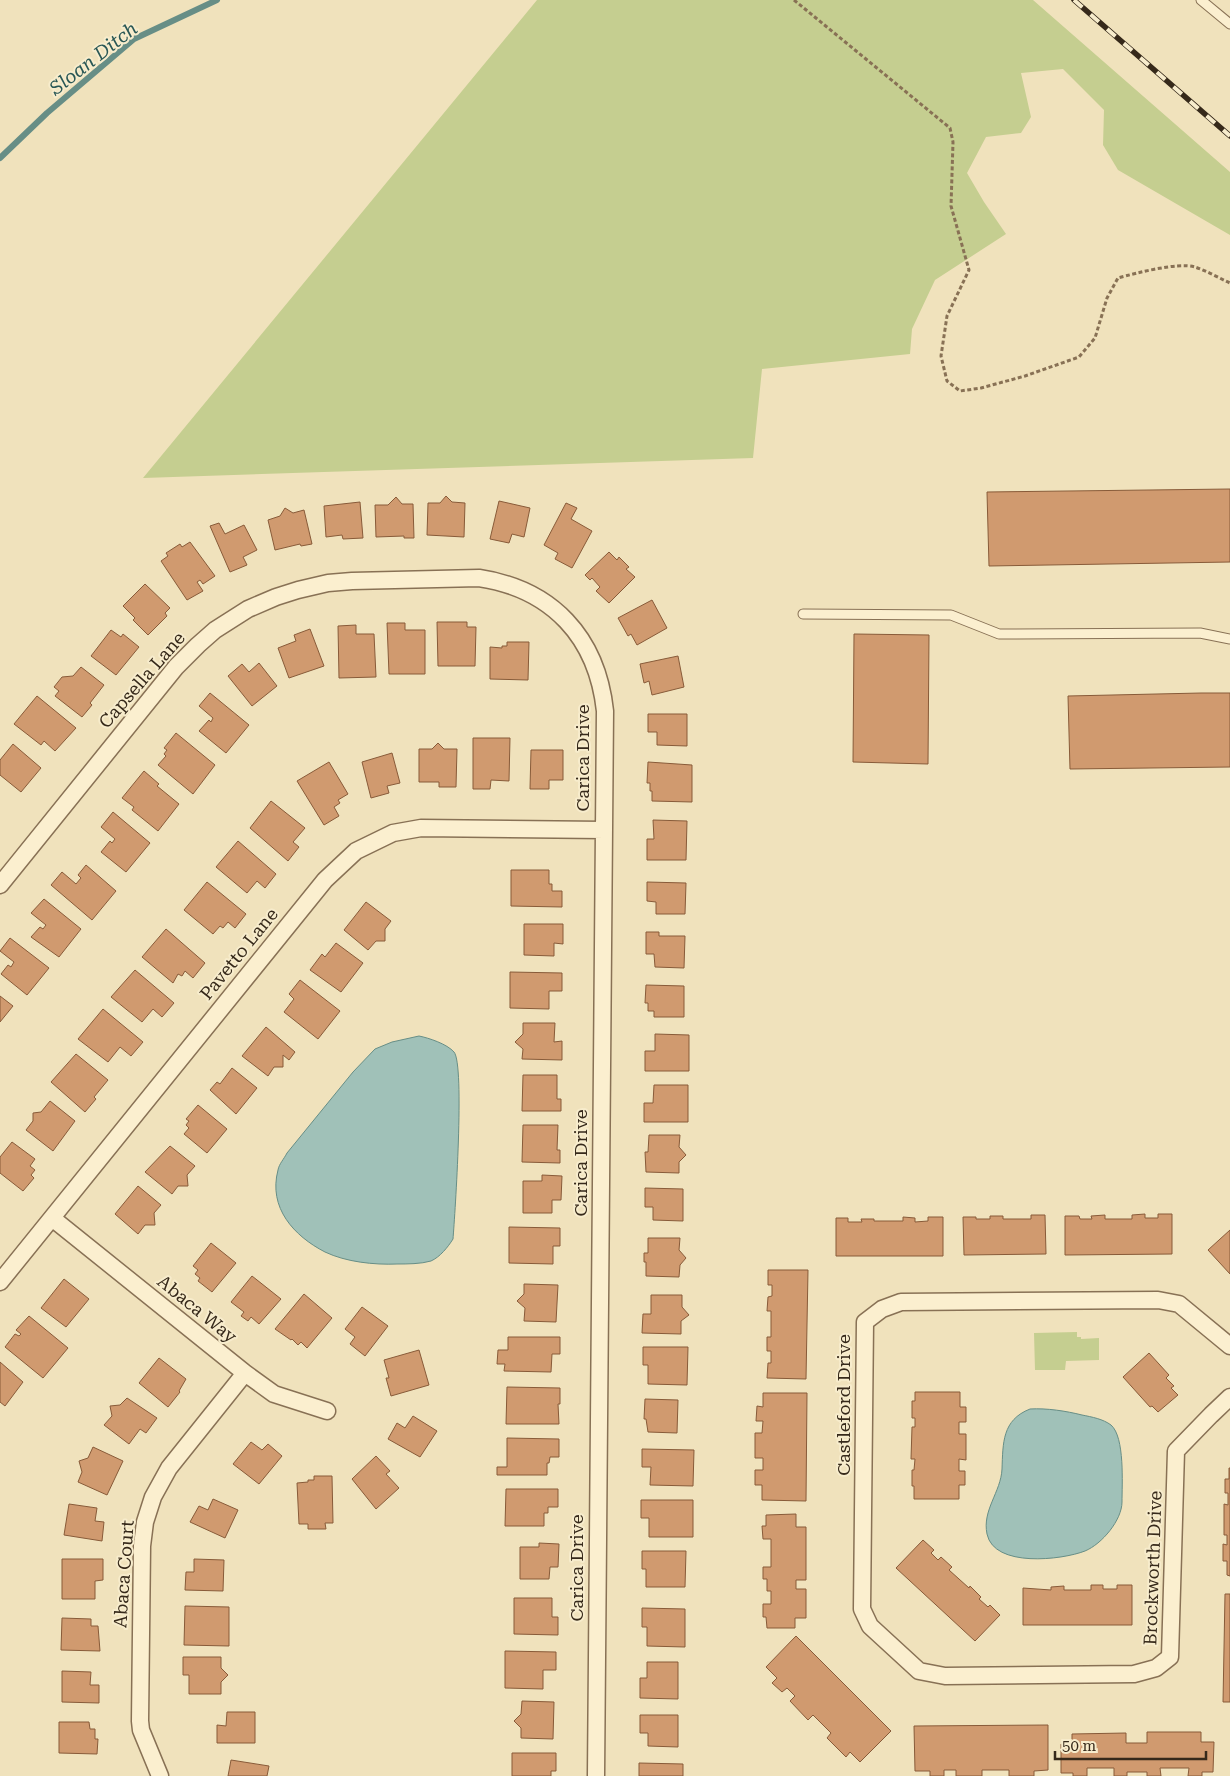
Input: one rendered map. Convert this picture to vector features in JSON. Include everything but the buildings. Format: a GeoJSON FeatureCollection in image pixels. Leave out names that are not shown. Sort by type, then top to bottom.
{"type":"FeatureCollection","features":[{"type":"Feature","properties":{"kind":"street","name":"Capsella Lane"},"geometry":{"type":"LineString","coordinates":[[0,885],[176,667],[215,630],[248,610],[276,597],[328,583],[479,578],[516,587]]}},
{"type":"Feature","properties":{"kind":"street","name":"Carica Drive"},"geometry":{"type":"LineString","coordinates":[[516,587],[536,596],[565,620],[588,649],[603,694],[605,710],[596,1776]]}},
{"type":"Feature","properties":{"kind":"street","name":"Pavetto Lane"},"geometry":{"type":"LineString","coordinates":[[0,1282],[325,880],[356,850],[393,833],[421,828],[604,830]]}},
{"type":"Feature","properties":{"kind":"street","name":"Abaca Way"},"geometry":{"type":"LineString","coordinates":[[52,1218],[274,1394],[327,1411]]}},
{"type":"Feature","properties":{"kind":"street","name":"Castleford Drive"},"geometry":{"type":"LineString","coordinates":[[919,1671],[870,1626],[862,1609],[865,1322],[882,1309],[901,1302],[1158,1300],[1179,1304],[1230,1346]]}},
{"type":"Feature","properties":{"kind":"street","name":"Abaca Court"},"geometry":{"type":"LineString","coordinates":[[160,1776],[141,1730],[140,1721],[142,1546],[145,1522],[153,1496],[169,1468],[246,1373]]}},
{"type":"Feature","properties":{"kind":"street","name":"Brockworth Drive"},"geometry":{"type":"LineString","coordinates":[[919,1671],[945,1676],[1134,1674],[1156,1668],[1170,1657],[1176,1451],[1230,1397]]}},
{"type":"Feature","properties":{"kind":"lane"},"geometry":{"type":"LineString","coordinates":[[1201,0],[1230,24]]}},
{"type":"Feature","properties":{"kind":"lane"},"geometry":{"type":"LineString","coordinates":[[803,614],[951,615],[1000,634],[1200,633],[1230,639]]}},
{"type":"Feature","properties":{"kind":"path"},"geometry":{"type":"LineString","coordinates":[[794,0],[950,128],[953,142],[951,206],[970,270],[947,316],[941,356],[947,381],[960,391],[1016,379],[1079,357],[1094,338],[1107,298],[1118,278],[1147,270],[1177,266],[1193,267],[1230,283]]}},
{"type":"Feature","properties":{"kind":"green space"},"geometry":{"type":"Polygon","coordinates":[[[537,0],[1033,0],[1230,172],[1230,235],[1118,170],[1103,145],[1104,110],[1063,69],[1021,73],[1031,117],[1021,133],[986,137],[967,173],[1006,234],[935,280],[912,329],[910,354],[762,369],[753,458],[143,478],[537,0]]]}},
{"type":"Feature","properties":{"kind":"green space"},"geometry":{"type":"Polygon","coordinates":[[[1077,1332],[1077,1337],[1081,1337],[1081,1339],[1099,1338],[1099,1360],[1066,1361],[1065,1370],[1035,1370],[1034,1333],[1077,1332]]]}},
{"type":"Feature","properties":{"kind":"water"},"geometry":{"type":"Polygon","coordinates":[[[419,1036],[447,1046],[454,1052],[457,1063],[459,1110],[453,1239],[438,1257],[423,1263],[370,1263],[351,1260],[325,1252],[303,1238],[286,1219],[280,1208],[276,1184],[280,1164],[353,1072],[375,1049],[392,1042],[419,1036]]]}},
{"type":"Feature","properties":{"kind":"water"},"geometry":{"type":"Polygon","coordinates":[[[1030,1409],[1056,1410],[1093,1417],[1111,1425],[1119,1440],[1122,1461],[1122,1502],[1119,1516],[1110,1531],[1098,1543],[1085,1551],[1046,1559],[1015,1557],[1002,1552],[992,1545],[987,1534],[987,1517],[1001,1477],[1006,1433],[1014,1419],[1030,1409]]]}},
{"type":"Feature","properties":{"kind":"waterway","name":"Sloan Ditch"},"geometry":{"type":"LineString","coordinates":[[0,158],[47,113],[134,39],[217,0]]}},
{"type":"Feature","properties":{"kind":"railway"},"geometry":{"type":"LineString","coordinates":[[1074,0],[1230,136]]}}]}
